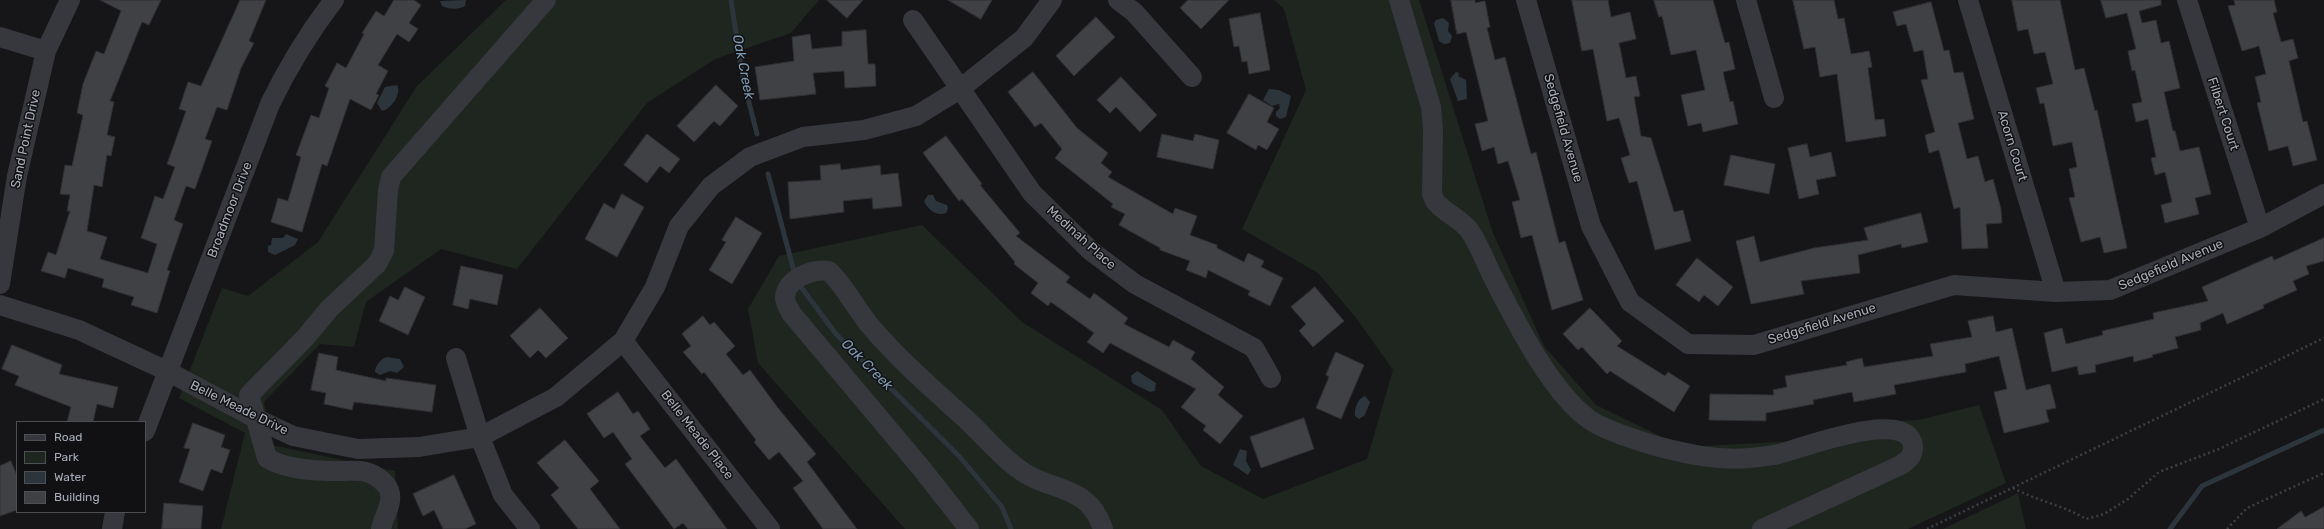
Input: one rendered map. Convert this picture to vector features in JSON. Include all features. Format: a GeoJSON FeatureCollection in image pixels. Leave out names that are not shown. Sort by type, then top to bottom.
{"type":"FeatureCollection","features":[{"type":"Feature","properties":{"kind":"street","name":"Sand Point Drive"},"geometry":{"type":"LineString","coordinates":[[0,284],[17,176],[46,51],[70,0]]}},
{"type":"Feature","properties":{"kind":"street","name":"Broadmoor Drive"},"geometry":{"type":"LineString","coordinates":[[146,428],[270,104],[290,62],[309,32],[334,0]]}},
{"type":"Feature","properties":{"kind":"street"},"geometry":{"type":"LineString","coordinates":[[381,529],[391,499],[390,491],[380,480],[366,472],[328,471],[277,465],[266,458],[257,419],[249,395],[305,338],[329,309],[377,264],[384,251],[388,190],[392,176],[546,0]]}},
{"type":"Feature","properties":{"kind":"street","name":"Belle Meade Drive"},"geometry":{"type":"LineString","coordinates":[[0,305],[79,330],[167,371],[257,419],[293,436],[358,449],[419,447],[480,437],[556,397],[623,341],[655,287],[679,226],[711,186],[750,157],[803,137],[864,130],[916,116],[960,89],[1024,38],[1052,0]]}},
{"type":"Feature","properties":{"kind":"street"},"geometry":{"type":"LineString","coordinates":[[1118,0],[1134,12],[1192,77]]}},
{"type":"Feature","properties":{"kind":"street"},"geometry":{"type":"LineString","coordinates":[[1399,0],[1431,107],[1433,130],[1432,194],[1440,206],[1468,230],[1524,338],[1575,408],[1591,421],[1618,433],[1654,445],[1704,458],[1749,458],[1777,454],[1865,430],[1883,429],[1900,431],[1909,436],[1913,444],[1913,452],[1909,459],[1901,465],[1762,529]]}},
{"type":"Feature","properties":{"kind":"street","name":"Sedgefield Avenue"},"geometry":{"type":"LineString","coordinates":[[1526,0],[1591,226],[1630,302],[1688,344],[1754,345],[1954,285],[2056,292],[2110,290],[2260,228],[2324,194]]}},
{"type":"Feature","properties":{"kind":"street"},"geometry":{"type":"LineString","coordinates":[[1746,0],[1774,98]]}},
{"type":"Feature","properties":{"kind":"street","name":"Acorn Court"},"geometry":{"type":"LineString","coordinates":[[1968,0],[2056,292]]}},
{"type":"Feature","properties":{"kind":"street","name":"Filbert Court"},"geometry":{"type":"LineString","coordinates":[[2186,0],[2260,228]]}},
{"type":"Feature","properties":{"kind":"street","name":"Medinah Place"},"geometry":{"type":"LineString","coordinates":[[913,20],[1032,193],[1091,251],[1135,284],[1254,348],[1271,378]]}},
{"type":"Feature","properties":{"kind":"street"},"geometry":{"type":"LineString","coordinates":[[0,38],[46,51]]}},
{"type":"Feature","properties":{"kind":"street"},"geometry":{"type":"LineString","coordinates":[[969,529],[922,469],[791,313],[785,300],[788,287],[808,272],[818,269],[829,271],[872,328],[902,360],[1016,468],[1049,484],[1077,495],[1089,503],[1099,518],[1103,529]]}},
{"type":"Feature","properties":{"kind":"street","name":"Belle Meade Place"},"geometry":{"type":"LineString","coordinates":[[623,341],[770,529]]}},
{"type":"Feature","properties":{"kind":"street"},"geometry":{"type":"LineString","coordinates":[[456,358],[480,437],[504,495],[530,529]]}},
{"type":"Feature","properties":{"kind":"street"},"geometry":{"type":"LineString","coordinates":[[112,529],[115,513]]}},
{"type":"Feature","properties":{"kind":"path"},"geometry":{"type":"LineString","coordinates":[[1927,529],[2324,338]]}},
{"type":"Feature","properties":{"kind":"path"},"geometry":{"type":"LineString","coordinates":[[2013,488],[2031,498],[2068,508],[2086,519],[2098,515],[2128,499],[2159,472],[2219,449],[2324,399]]}},
{"type":"Feature","properties":{"kind":"path"},"geometry":{"type":"LineString","coordinates":[[2227,529],[2246,508],[2324,473]]}},
{"type":"Feature","properties":{"kind":"green space"},"geometry":{"type":"Polygon","coordinates":[[[506,0],[819,0],[791,33],[715,59],[647,103],[517,269],[441,249],[366,302],[354,347],[320,344],[264,402],[272,445],[395,471],[398,529],[221,529],[245,433],[179,398],[222,288],[248,296],[318,242],[417,86],[506,0]]]}},
{"type":"Feature","properties":{"kind":"green space"},"geometry":{"type":"Polygon","coordinates":[[[1274,0],[1419,0],[1493,233],[1544,346],[1596,405],[1683,447],[1798,441],[1853,424],[1918,420],[1979,405],[2006,483],[1908,529],[905,529],[758,363],[748,309],[779,256],[922,225],[1022,322],[1162,410],[1201,466],[1263,499],[1367,459],[1393,370],[1357,319],[1318,273],[1242,229],[1306,90],[1284,9],[1274,0]]]}},
{"type":"Feature","properties":{"kind":"green space"},"geometry":{"type":"Polygon","coordinates":[[[2018,493],[2026,529],[1943,529],[2018,493]]]}},
{"type":"Feature","properties":{"kind":"water"},"geometry":{"type":"Polygon","coordinates":[[[466,0],[465,6],[457,9],[442,6],[440,1],[466,0]]]}},
{"type":"Feature","properties":{"kind":"water"},"geometry":{"type":"Polygon","coordinates":[[[1443,18],[1449,23],[1448,31],[1452,36],[1450,43],[1444,44],[1439,41],[1434,23],[1436,20],[1443,18]]]}},
{"type":"Feature","properties":{"kind":"water"},"geometry":{"type":"Polygon","coordinates":[[[1456,72],[1459,73],[1458,76],[1466,80],[1467,99],[1458,101],[1450,79],[1456,72]]]}},
{"type":"Feature","properties":{"kind":"water"},"geometry":{"type":"Polygon","coordinates":[[[397,85],[398,93],[395,101],[382,111],[377,103],[385,87],[397,85]]]}},
{"type":"Feature","properties":{"kind":"water"},"geometry":{"type":"Polygon","coordinates":[[[1269,89],[1279,90],[1291,96],[1286,117],[1280,119],[1276,116],[1276,112],[1280,108],[1279,104],[1272,106],[1263,100],[1269,89]]]}},
{"type":"Feature","properties":{"kind":"water"},"geometry":{"type":"Polygon","coordinates":[[[928,195],[933,195],[936,201],[947,205],[948,209],[946,213],[939,214],[933,212],[927,207],[924,201],[928,195]]]}},
{"type":"Feature","properties":{"kind":"water"},"geometry":{"type":"Polygon","coordinates":[[[286,234],[298,239],[295,245],[275,255],[268,252],[268,246],[271,245],[272,238],[283,238],[286,234]]]}},
{"type":"Feature","properties":{"kind":"water"},"geometry":{"type":"Polygon","coordinates":[[[387,357],[400,359],[404,367],[397,373],[390,371],[380,375],[375,372],[379,363],[387,357]]]}},
{"type":"Feature","properties":{"kind":"water"},"geometry":{"type":"Polygon","coordinates":[[[1137,371],[1156,383],[1155,391],[1150,392],[1132,383],[1131,376],[1137,371]]]}},
{"type":"Feature","properties":{"kind":"water"},"geometry":{"type":"Polygon","coordinates":[[[1365,396],[1370,402],[1365,415],[1359,419],[1355,416],[1356,407],[1358,401],[1365,396]]]}},
{"type":"Feature","properties":{"kind":"water"},"geometry":{"type":"Polygon","coordinates":[[[1240,449],[1247,451],[1246,461],[1251,470],[1248,475],[1233,465],[1240,449]]]}},
{"type":"Feature","properties":{"kind":"building"},"geometry":{"type":"Polygon","coordinates":[[[100,0],[161,0],[149,25],[142,22],[110,101],[114,102],[107,135],[115,137],[111,156],[107,155],[102,187],[94,185],[87,231],[107,237],[100,259],[148,273],[157,244],[141,238],[155,196],[163,199],[175,167],[167,164],[186,111],[179,109],[188,82],[201,86],[240,0],[266,0],[249,41],[254,43],[241,68],[227,110],[217,107],[205,139],[212,141],[195,189],[186,186],[174,220],[183,224],[167,270],[170,271],[157,313],[131,305],[134,297],[102,287],[104,279],[68,268],[65,278],[41,271],[48,252],[56,255],[70,211],[67,211],[70,195],[60,194],[65,165],[72,166],[83,115],[77,113],[83,84],[96,51],[104,54],[121,11],[100,0]]]}},
{"type":"Feature","properties":{"kind":"building"},"geometry":{"type":"Polygon","coordinates":[[[394,0],[414,0],[421,5],[409,23],[418,29],[409,42],[397,34],[378,65],[388,71],[376,94],[379,95],[371,110],[350,99],[327,166],[322,164],[302,232],[271,222],[278,198],[288,201],[301,157],[296,155],[311,115],[319,118],[329,88],[325,86],[337,63],[346,68],[364,34],[362,33],[376,11],[384,16],[394,0]]]}},
{"type":"Feature","properties":{"kind":"building"},"geometry":{"type":"Polygon","coordinates":[[[827,0],[863,0],[847,18],[827,0]]]}},
{"type":"Feature","properties":{"kind":"building"},"geometry":{"type":"Polygon","coordinates":[[[948,0],[992,0],[981,19],[948,0]]]}},
{"type":"Feature","properties":{"kind":"building"},"geometry":{"type":"Polygon","coordinates":[[[1188,0],[1229,0],[1201,29],[1180,8],[1188,0]]]}},
{"type":"Feature","properties":{"kind":"building"},"geometry":{"type":"Polygon","coordinates":[[[1451,0],[1475,0],[1475,3],[1485,1],[1490,27],[1487,28],[1495,60],[1505,57],[1531,154],[1536,152],[1559,243],[1565,241],[1583,300],[1552,310],[1532,235],[1521,238],[1512,202],[1520,200],[1508,161],[1498,164],[1494,147],[1482,151],[1475,124],[1488,121],[1466,32],[1457,34],[1451,0]]]}},
{"type":"Feature","properties":{"kind":"building"},"geometry":{"type":"Polygon","coordinates":[[[1572,0],[1608,0],[1611,17],[1630,12],[1636,39],[1619,43],[1626,78],[1636,76],[1640,96],[1634,97],[1641,136],[1651,138],[1674,212],[1683,210],[1691,241],[1655,250],[1637,181],[1629,183],[1621,158],[1630,155],[1619,118],[1607,121],[1593,49],[1582,51],[1572,0]]]}},
{"type":"Feature","properties":{"kind":"building"},"geometry":{"type":"Polygon","coordinates":[[[1654,0],[1713,0],[1725,43],[1729,42],[1735,69],[1723,72],[1730,102],[1733,101],[1738,124],[1703,132],[1701,123],[1688,126],[1681,95],[1705,90],[1696,50],[1671,55],[1662,16],[1659,17],[1654,0]]]}},
{"type":"Feature","properties":{"kind":"building"},"geometry":{"type":"Polygon","coordinates":[[[1793,0],[1834,0],[1838,19],[1844,18],[1851,54],[1869,51],[1872,67],[1868,68],[1875,120],[1884,119],[1886,136],[1846,142],[1837,74],[1820,77],[1815,47],[1804,49],[1793,0]]]}},
{"type":"Feature","properties":{"kind":"building"},"geometry":{"type":"Polygon","coordinates":[[[2012,0],[2060,0],[2075,70],[2084,68],[2095,111],[2097,110],[2127,248],[2104,253],[2100,237],[2081,242],[2069,198],[2075,197],[2069,169],[2077,167],[2072,142],[2053,146],[2044,103],[2040,104],[2036,88],[2053,84],[2045,52],[2034,54],[2028,29],[2018,31],[2012,0]]]}},
{"type":"Feature","properties":{"kind":"building"},"geometry":{"type":"Polygon","coordinates":[[[2101,0],[2161,0],[2161,5],[2139,11],[2142,23],[2156,20],[2161,43],[2169,41],[2180,88],[2164,92],[2173,131],[2175,131],[2180,151],[2199,147],[2211,194],[2195,198],[2199,214],[2165,223],[2161,205],[2172,202],[2165,172],[2155,175],[2151,158],[2156,157],[2148,119],[2136,122],[2132,104],[2142,102],[2135,70],[2132,71],[2128,51],[2136,49],[2127,13],[2106,18],[2101,0]]]}},
{"type":"Feature","properties":{"kind":"building"},"geometry":{"type":"Polygon","coordinates":[[[2234,0],[2274,0],[2277,12],[2273,13],[2281,42],[2293,39],[2298,58],[2289,61],[2303,122],[2307,121],[2317,160],[2293,166],[2288,146],[2269,151],[2257,103],[2261,102],[2255,77],[2266,74],[2259,46],[2242,51],[2228,6],[2235,5],[2234,0]]]}},
{"type":"Feature","properties":{"kind":"building"},"geometry":{"type":"Polygon","coordinates":[[[1931,2],[1944,51],[1949,50],[1954,73],[1963,72],[1974,119],[1958,123],[1967,159],[1978,156],[1985,182],[1993,179],[2001,209],[2002,223],[1986,224],[1988,248],[1962,249],[1960,207],[1954,209],[1939,150],[1929,153],[1925,135],[1935,132],[1921,80],[1928,79],[1923,50],[1914,52],[1906,24],[1897,26],[1893,12],[1931,2]]]}},
{"type":"Feature","properties":{"kind":"building"},"geometry":{"type":"Polygon","coordinates":[[[1260,13],[1270,70],[1249,74],[1247,61],[1242,62],[1239,46],[1234,47],[1229,19],[1260,13]]]}},
{"type":"Feature","properties":{"kind":"building"},"geometry":{"type":"Polygon","coordinates":[[[1096,17],[1115,37],[1074,76],[1056,56],[1096,17]]]}},
{"type":"Feature","properties":{"kind":"building"},"geometry":{"type":"Polygon","coordinates":[[[866,30],[868,64],[875,64],[876,86],[845,88],[844,71],[813,73],[816,94],[760,100],[755,67],[794,61],[792,37],[810,34],[812,49],[842,46],[842,32],[866,30]]]}},
{"type":"Feature","properties":{"kind":"building"},"geometry":{"type":"Polygon","coordinates":[[[1033,72],[1077,128],[1108,153],[1101,163],[1112,172],[1108,177],[1173,214],[1175,208],[1197,216],[1190,235],[1217,245],[1217,248],[1244,262],[1248,253],[1264,261],[1261,267],[1283,278],[1270,306],[1248,295],[1250,291],[1208,270],[1206,278],[1186,270],[1190,261],[1160,250],[1160,248],[1119,225],[1125,214],[1111,207],[1113,204],[1055,158],[1062,149],[1041,123],[1035,127],[1008,92],[1033,72]]]}},
{"type":"Feature","properties":{"kind":"building"},"geometry":{"type":"Polygon","coordinates":[[[1121,77],[1157,115],[1140,132],[1116,107],[1110,113],[1097,100],[1121,77]]]}},
{"type":"Feature","properties":{"kind":"building"},"geometry":{"type":"Polygon","coordinates":[[[716,85],[738,106],[720,126],[714,121],[694,142],[677,126],[716,85]]]}},
{"type":"Feature","properties":{"kind":"building"},"geometry":{"type":"Polygon","coordinates":[[[1249,94],[1274,108],[1267,122],[1279,129],[1267,150],[1258,145],[1256,150],[1227,133],[1249,94]]]}},
{"type":"Feature","properties":{"kind":"building"},"geometry":{"type":"Polygon","coordinates":[[[647,134],[680,159],[669,173],[660,166],[647,183],[624,165],[647,134]]]}},
{"type":"Feature","properties":{"kind":"building"},"geometry":{"type":"Polygon","coordinates":[[[1162,134],[1193,141],[1195,134],[1219,140],[1213,169],[1157,157],[1162,134]]]}},
{"type":"Feature","properties":{"kind":"building"},"geometry":{"type":"Polygon","coordinates":[[[946,136],[982,184],[980,185],[1020,233],[1016,236],[1070,277],[1066,282],[1090,299],[1094,293],[1128,318],[1124,324],[1169,347],[1173,340],[1195,352],[1191,359],[1224,387],[1218,395],[1243,416],[1220,444],[1203,430],[1206,426],[1181,407],[1196,389],[1110,343],[1103,353],[1087,342],[1094,333],[1051,302],[1048,306],[1031,293],[1038,283],[1014,264],[1015,262],[962,199],[959,201],[923,153],[946,136]]]}},
{"type":"Feature","properties":{"kind":"building"},"geometry":{"type":"Polygon","coordinates":[[[1807,144],[1810,157],[1831,152],[1836,176],[1816,180],[1819,194],[1799,199],[1788,148],[1807,144]]]}},
{"type":"Feature","properties":{"kind":"building"},"geometry":{"type":"Polygon","coordinates":[[[1731,155],[1775,164],[1769,194],[1724,185],[1731,155]]]}},
{"type":"Feature","properties":{"kind":"building"},"geometry":{"type":"Polygon","coordinates":[[[840,164],[841,170],[880,165],[881,175],[898,173],[902,206],[873,209],[872,198],[843,201],[844,212],[790,219],[788,182],[821,180],[820,166],[840,164]]]}},
{"type":"Feature","properties":{"kind":"building"},"geometry":{"type":"Polygon","coordinates":[[[622,194],[644,207],[617,257],[585,239],[604,203],[614,209],[622,194]]]}},
{"type":"Feature","properties":{"kind":"building"},"geometry":{"type":"Polygon","coordinates":[[[1921,213],[1928,242],[1902,248],[1901,244],[1858,255],[1860,273],[1801,281],[1804,294],[1751,304],[1736,241],[1754,236],[1760,262],[1814,248],[1868,240],[1864,228],[1921,213]]]}},
{"type":"Feature","properties":{"kind":"building"},"geometry":{"type":"Polygon","coordinates":[[[736,217],[762,233],[732,284],[709,270],[726,242],[722,240],[736,217]]]}},
{"type":"Feature","properties":{"kind":"building"},"geometry":{"type":"Polygon","coordinates":[[[2324,238],[2324,261],[2306,266],[2309,274],[2293,281],[2297,290],[2263,305],[2264,308],[2227,324],[2223,313],[2200,323],[2201,330],[2175,337],[2178,348],[2152,355],[2153,357],[2134,362],[2133,356],[2095,365],[2096,372],[2079,375],[2077,366],[2052,372],[2044,333],[2062,328],[2066,344],[2103,335],[2102,331],[2154,319],[2153,313],[2208,301],[2202,287],[2272,256],[2274,260],[2324,238]]]}},
{"type":"Feature","properties":{"kind":"building"},"geometry":{"type":"Polygon","coordinates":[[[1697,258],[1733,287],[1718,306],[1704,295],[1699,302],[1676,285],[1697,258]]]}},
{"type":"Feature","properties":{"kind":"building"},"geometry":{"type":"Polygon","coordinates":[[[461,266],[503,275],[497,305],[470,299],[468,309],[453,305],[461,266]]]}},
{"type":"Feature","properties":{"kind":"building"},"geometry":{"type":"Polygon","coordinates":[[[405,287],[425,297],[408,335],[379,321],[390,296],[398,300],[405,287]]]}},
{"type":"Feature","properties":{"kind":"building"},"geometry":{"type":"Polygon","coordinates":[[[1315,287],[1344,321],[1313,347],[1299,331],[1306,324],[1291,307],[1315,287]]]}},
{"type":"Feature","properties":{"kind":"building"},"geometry":{"type":"Polygon","coordinates":[[[540,308],[568,338],[546,358],[538,350],[530,358],[510,336],[540,308]]]}},
{"type":"Feature","properties":{"kind":"building"},"geometry":{"type":"Polygon","coordinates":[[[1590,308],[1622,341],[1617,346],[1665,376],[1668,372],[1690,386],[1674,412],[1610,371],[1607,374],[1582,347],[1578,350],[1563,334],[1590,308]]]}},
{"type":"Feature","properties":{"kind":"building"},"geometry":{"type":"Polygon","coordinates":[[[703,316],[710,325],[714,322],[735,346],[726,354],[743,375],[750,370],[778,408],[816,454],[807,462],[857,529],[823,529],[793,488],[803,481],[779,452],[769,460],[754,442],[756,440],[704,372],[702,374],[683,352],[691,346],[682,334],[703,316]]]}},
{"type":"Feature","properties":{"kind":"building"},"geometry":{"type":"Polygon","coordinates":[[[1993,316],[1996,332],[2012,328],[2026,390],[2050,384],[2056,408],[2046,410],[2049,422],[2004,433],[1994,392],[2007,389],[1999,356],[1965,364],[1966,372],[1894,385],[1896,394],[1854,402],[1852,392],[1813,400],[1814,404],[1766,413],[1766,421],[1709,420],[1710,394],[1774,395],[1773,390],[1787,387],[1785,376],[1847,365],[1846,362],[1862,358],[1864,367],[1933,356],[1930,344],[1972,337],[1968,321],[1993,316]]]}},
{"type":"Feature","properties":{"kind":"building"},"geometry":{"type":"Polygon","coordinates":[[[12,345],[62,365],[59,374],[118,387],[113,408],[97,404],[93,421],[67,421],[71,407],[15,385],[19,376],[2,369],[12,345]]]}},
{"type":"Feature","properties":{"kind":"building"},"geometry":{"type":"Polygon","coordinates":[[[1336,352],[1364,365],[1341,419],[1316,408],[1329,377],[1326,375],[1336,352]]]}},
{"type":"Feature","properties":{"kind":"building"},"geometry":{"type":"Polygon","coordinates":[[[319,353],[338,357],[336,370],[386,381],[386,378],[436,385],[432,412],[354,402],[352,410],[324,404],[326,393],[311,390],[319,353]]]}},
{"type":"Feature","properties":{"kind":"building"},"geometry":{"type":"Polygon","coordinates":[[[618,392],[633,414],[638,411],[650,429],[640,436],[665,468],[676,459],[727,529],[688,529],[683,523],[674,529],[625,464],[632,459],[613,432],[604,438],[587,414],[618,392]]]}},
{"type":"Feature","properties":{"kind":"building"},"geometry":{"type":"Polygon","coordinates":[[[1304,418],[1314,449],[1261,468],[1250,437],[1304,418]]]}},
{"type":"Feature","properties":{"kind":"building"},"geometry":{"type":"Polygon","coordinates":[[[193,423],[225,435],[221,447],[230,450],[222,473],[211,469],[203,491],[179,482],[190,449],[184,448],[193,423]]]}},
{"type":"Feature","properties":{"kind":"building"},"geometry":{"type":"Polygon","coordinates":[[[565,440],[599,481],[590,489],[620,529],[578,529],[551,495],[559,488],[537,463],[565,440]]]}},
{"type":"Feature","properties":{"kind":"building"},"geometry":{"type":"Polygon","coordinates":[[[11,461],[16,474],[16,510],[0,516],[0,466],[11,461]]]}},
{"type":"Feature","properties":{"kind":"building"},"geometry":{"type":"Polygon","coordinates":[[[454,475],[476,524],[465,529],[443,529],[434,510],[423,516],[413,494],[454,475]]]}},
{"type":"Feature","properties":{"kind":"building"},"geometry":{"type":"Polygon","coordinates":[[[164,503],[203,506],[201,529],[162,529],[164,503]]]}},
{"type":"Feature","properties":{"kind":"building"},"geometry":{"type":"Polygon","coordinates":[[[2324,507],[2324,529],[2277,529],[2301,511],[2305,517],[2324,507]]]}},
{"type":"Feature","properties":{"kind":"waterway","name":"Oak Creek"},"geometry":{"type":"LineString","coordinates":[[731,0],[743,79],[757,134]]}},
{"type":"Feature","properties":{"kind":"waterway","name":"Oak Creek"},"geometry":{"type":"LineString","coordinates":[[768,174],[795,275]]}},
{"type":"Feature","properties":{"kind":"waterway","name":"Oak Creek"},"geometry":{"type":"LineString","coordinates":[[798,283],[836,334],[959,456],[1002,507],[1011,529]]}},
{"type":"Feature","properties":{"kind":"waterway"},"geometry":{"type":"LineString","coordinates":[[2170,529],[2202,486],[2324,430]]}}]}
